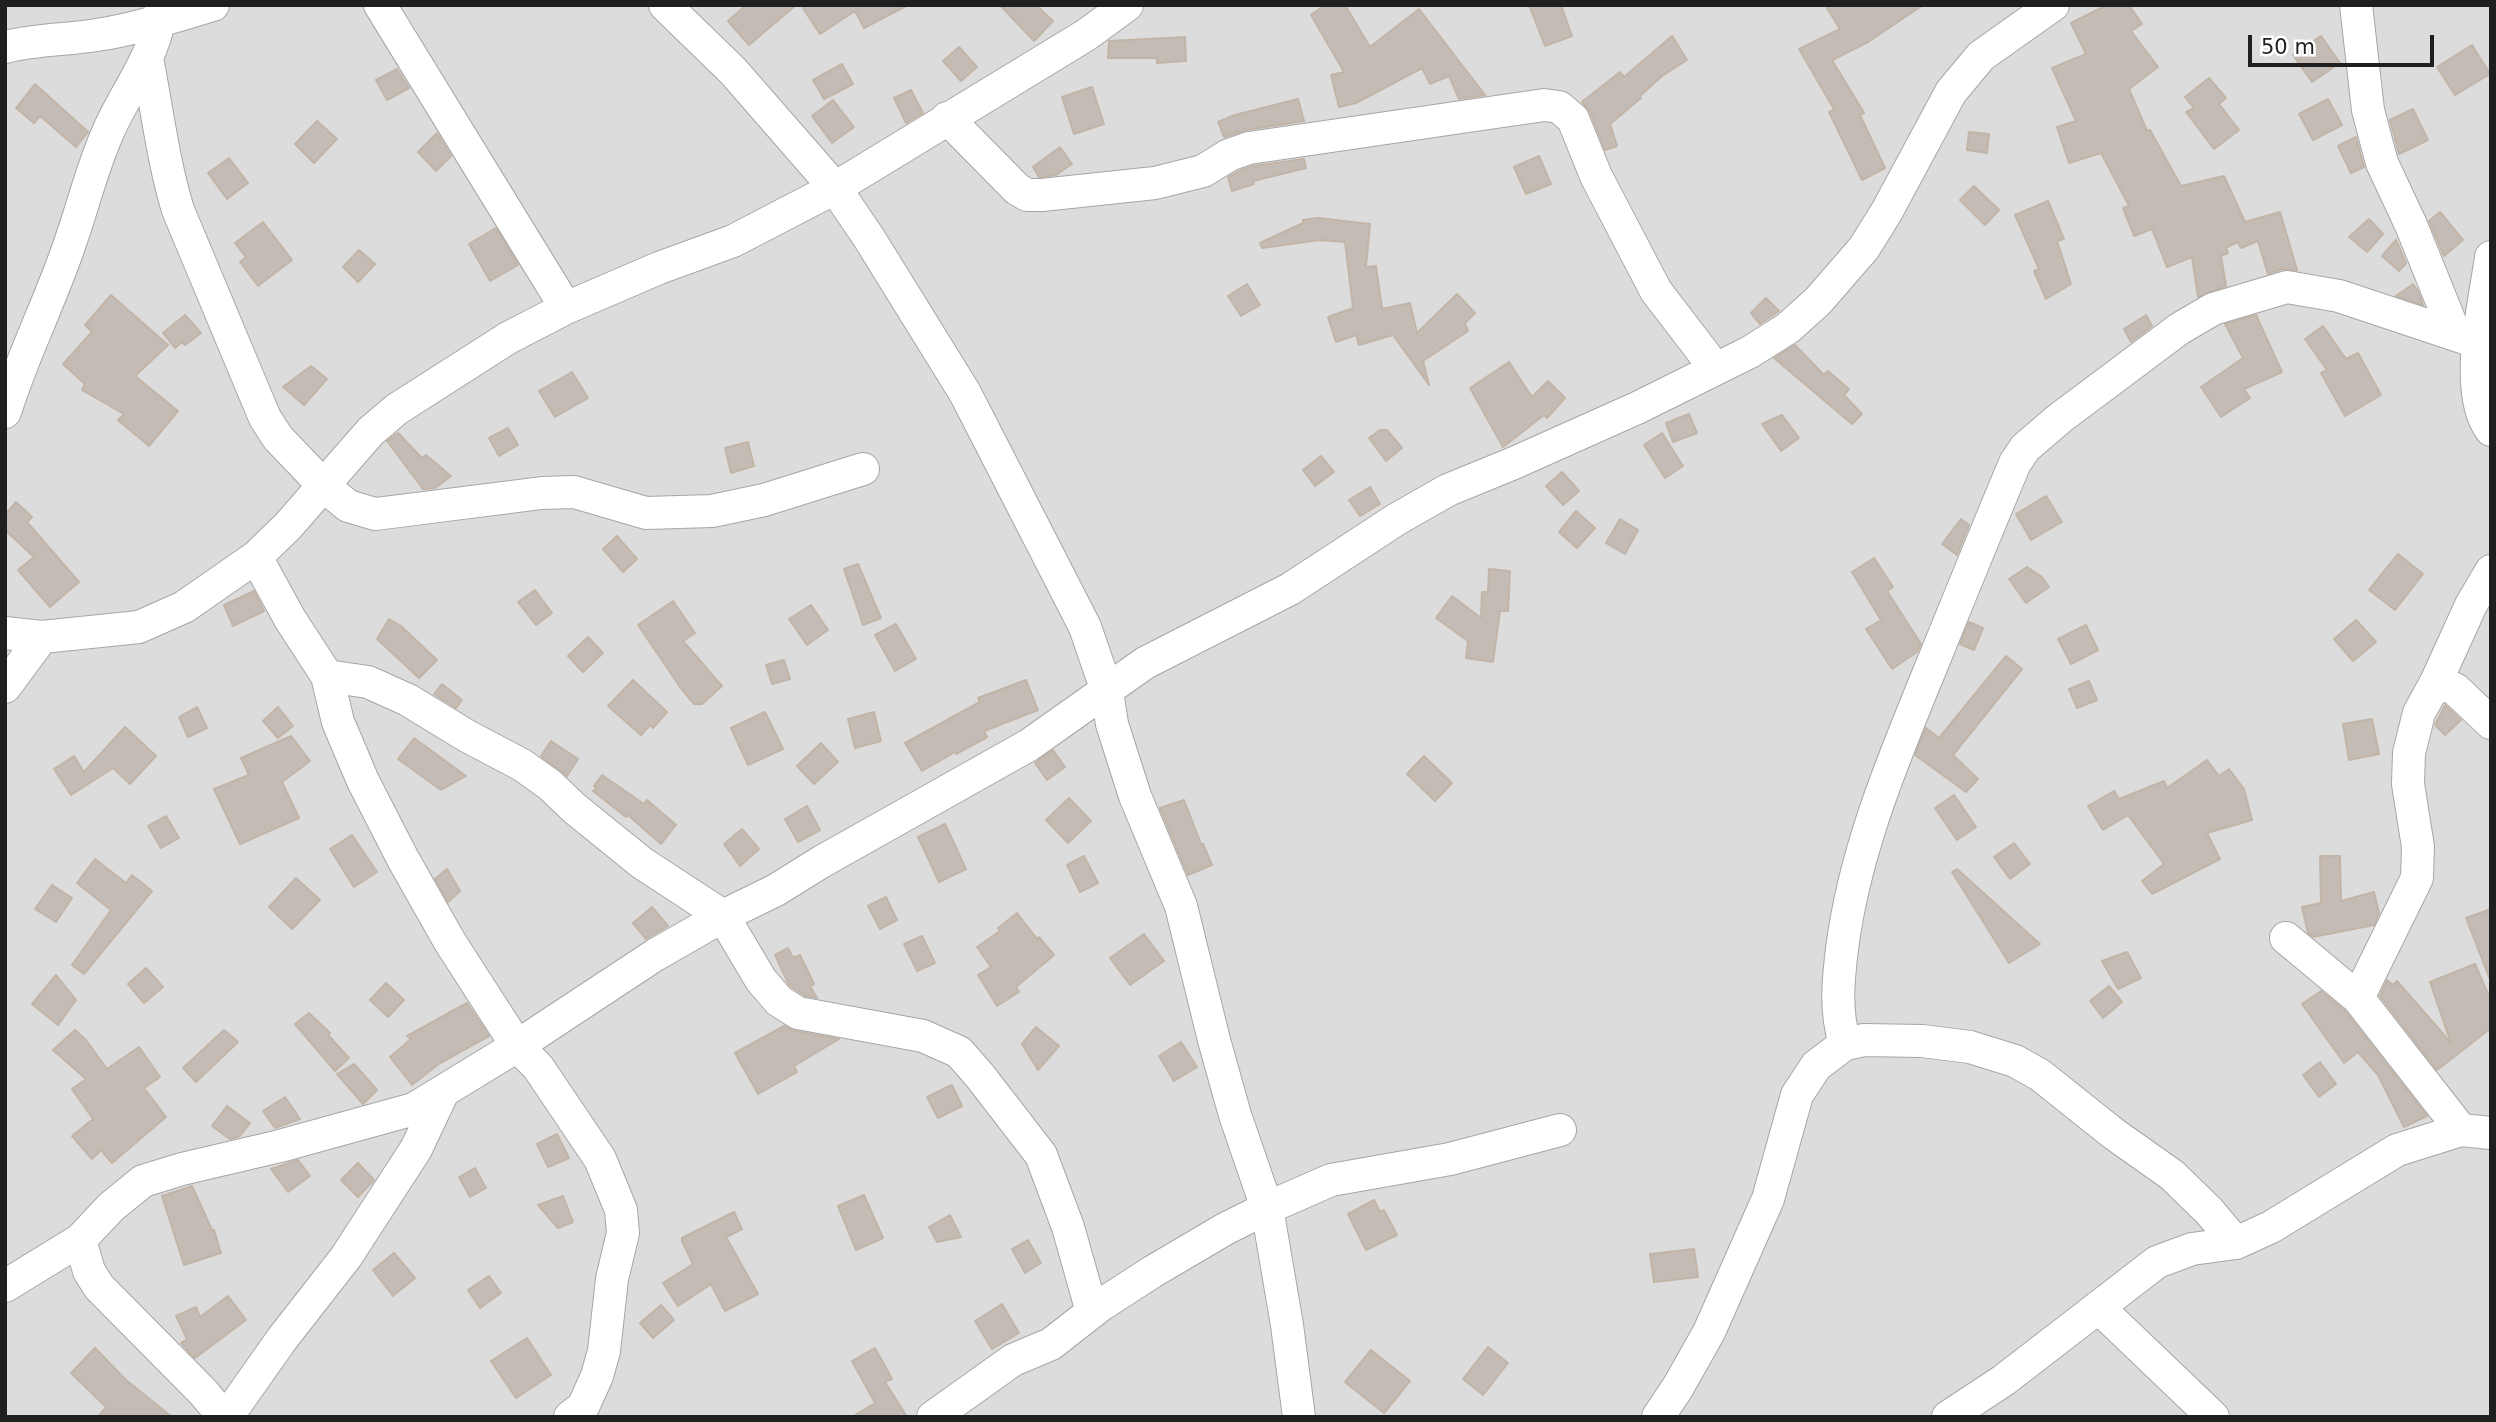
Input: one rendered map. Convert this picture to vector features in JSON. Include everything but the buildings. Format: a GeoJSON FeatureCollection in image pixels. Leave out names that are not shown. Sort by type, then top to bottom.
{"type":"FeatureCollection","features":[{"type":"Feature","properties":{"kind":"street"},"geometry":{"type":"LineString","coordinates":[[5,47],[31,40],[97,35],[160,13],[214,5]]}},
{"type":"Feature","properties":{"kind":"street"},"geometry":{"type":"LineString","coordinates":[[380,5],[566,308]]}},
{"type":"Feature","properties":{"kind":"street"},"geometry":{"type":"LineString","coordinates":[[665,5],[733,71],[835,188],[926,328],[965,394],[1085,627],[1107,691],[1112,724],[1135,796],[1181,906],[1224,1077],[1267,1208],[1287,1325],[1298,1417]]}},
{"type":"Feature","properties":{"kind":"street"},"geometry":{"type":"LineString","coordinates":[[5,633],[42,637],[139,627],[184,607],[256,557],[324,486],[371,431],[397,408],[508,338],[566,308],[659,268],[733,241],[835,188],[1086,35],[1128,5]]}},
{"type":"Feature","properties":{"kind":"street"},"geometry":{"type":"LineString","coordinates":[[5,1286],[79,1240],[111,1207],[143,1181],[414,1109],[517,1046],[634,968],[1029,745],[1145,663],[1290,589],[1397,519],[1448,490],[1637,408],[1750,352],[1788,328],[1838,280],[1864,248],[1951,92],[1981,57],[2053,5]]}},
{"type":"Feature","properties":{"kind":"street"},"geometry":{"type":"LineString","coordinates":[[2356,5],[2368,110],[2382,163],[2466,338],[2479,407],[2491,430]]}},
{"type":"Feature","properties":{"kind":"street"},"geometry":{"type":"LineString","coordinates":[[5,412],[70,243],[107,133],[147,58],[160,13]]}},
{"type":"Feature","properties":{"kind":"street"},"geometry":{"type":"LineString","coordinates":[[147,58],[168,176],[178,210],[265,418],[295,458],[348,506],[375,514],[542,493],[574,492],[646,513],[712,511],[773,498],[863,469]]}},
{"type":"Feature","properties":{"kind":"street"},"geometry":{"type":"LineString","coordinates":[[947,118],[1017,188],[1027,195],[1042,195],[1155,183],[1203,170],[1229,155],[1249,148],[1544,105],[1559,107],[1573,119],[1596,176],[1656,291],[1715,368]]}},
{"type":"Feature","properties":{"kind":"street"},"geometry":{"type":"LineString","coordinates":[[2466,338],[2491,257]]}},
{"type":"Feature","properties":{"kind":"street"},"geometry":{"type":"LineString","coordinates":[[1845,1044],[1840,1027],[1837,996],[1848,904],[1863,849],[1898,748],[2015,463],[2025,448],[2060,418],[2179,329],[2213,309],[2287,287],[2339,296],[2466,338]]}},
{"type":"Feature","properties":{"kind":"street"},"geometry":{"type":"LineString","coordinates":[[256,557],[290,619],[327,676],[338,722],[363,781],[403,859],[450,942],[517,1046],[538,1067],[600,1159],[621,1210],[623,1233],[612,1279],[604,1351],[583,1408],[570,1417]]}},
{"type":"Feature","properties":{"kind":"street"},"geometry":{"type":"LineString","coordinates":[[2357,998],[2417,878],[2418,847],[2409,784],[2409,753],[2419,713],[2471,605],[2491,571]]}},
{"type":"Feature","properties":{"kind":"street"},"geometry":{"type":"LineString","coordinates":[[5,687],[42,637]]}},
{"type":"Feature","properties":{"kind":"street"},"geometry":{"type":"LineString","coordinates":[[327,676],[368,682],[408,700],[522,765],[550,785],[642,863],[723,916],[761,980],[779,1001],[798,1013],[923,1036],[959,1052],[1041,1155],[1068,1227],[1092,1312]]}},
{"type":"Feature","properties":{"kind":"street"},"geometry":{"type":"LineString","coordinates":[[2436,681],[2455,690],[2491,723]]}},
{"type":"Feature","properties":{"kind":"street"},"geometry":{"type":"LineString","coordinates":[[1948,1417],[2004,1380],[2157,1262],[2192,1248],[2236,1244],[2271,1227],[2397,1150],[2476,1131],[2357,998],[2286,938]]}},
{"type":"Feature","properties":{"kind":"street"},"geometry":{"type":"LineString","coordinates":[[1658,1417],[1709,1332],[1768,1199],[1797,1095],[1816,1066],[1845,1044],[1864,1040],[1922,1041],[1970,1047],[2015,1061],[2040,1075],[2114,1135],[2172,1175],[2209,1210],[2236,1244]]}},
{"type":"Feature","properties":{"kind":"street"},"geometry":{"type":"LineString","coordinates":[[79,1240],[89,1271],[99,1287],[225,1417],[346,1257],[416,1149],[443,1092]]}},
{"type":"Feature","properties":{"kind":"street"},"geometry":{"type":"LineString","coordinates":[[933,1417],[1013,1360],[1051,1344],[1092,1312],[1152,1272],[1267,1208],[1331,1180],[1450,1159],[1560,1130]]}},
{"type":"Feature","properties":{"kind":"street"},"geometry":{"type":"LineString","coordinates":[[2098,1307],[2213,1417]]}},
{"type":"Feature","properties":{"kind":"shaded area"},"geometry":{"type":"Polygon","coordinates":[[[5,5],[2491,5],[2491,1417],[5,1417],[5,5]]]}}]}
